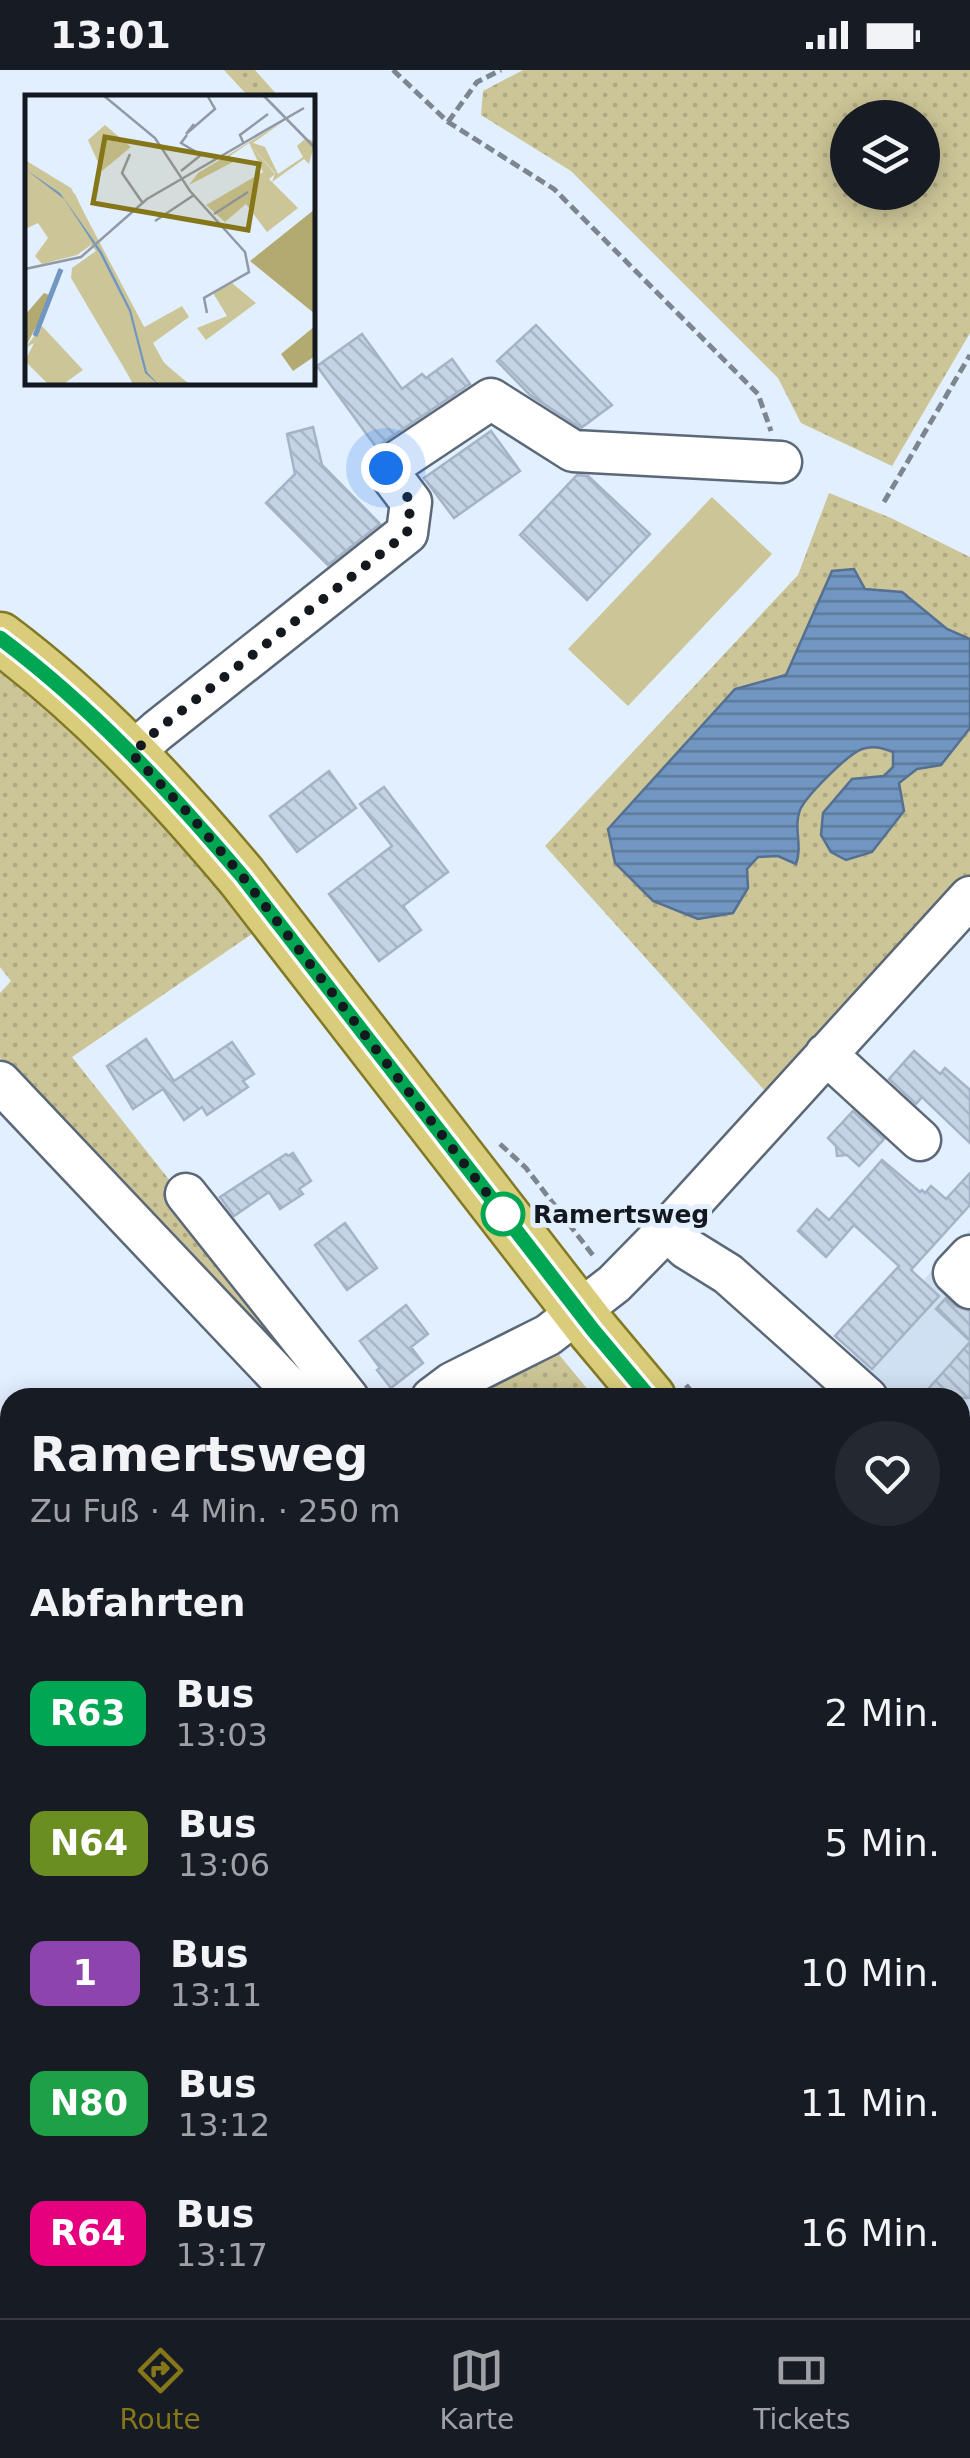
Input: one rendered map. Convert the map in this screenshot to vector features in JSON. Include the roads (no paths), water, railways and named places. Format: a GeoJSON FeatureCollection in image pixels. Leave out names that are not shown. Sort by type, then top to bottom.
{"type":"FeatureCollection","features":[{"type":"Feature","properties":{"kind":"main road"},"geometry":{"type":"LineString","coordinates":[[0,638],[132,754],[242,876],[642,1388]]}},
{"type":"Feature","properties":{"kind":"street"},"geometry":{"type":"LineString","coordinates":[[132,754],[407,533],[411,502],[386,468],[491,399],[573,451],[782,462]]}},
{"type":"Feature","properties":{"kind":"street"},"geometry":{"type":"LineString","coordinates":[[445,1388],[548,1335],[614,1284],[970,897]]}},
{"type":"Feature","properties":{"kind":"street"},"geometry":{"type":"LineString","coordinates":[[826,1054],[920,1140]]}},
{"type":"Feature","properties":{"kind":"street"},"geometry":{"type":"LineString","coordinates":[[0,1082],[290,1388]]}},
{"type":"Feature","properties":{"kind":"street"},"geometry":{"type":"LineString","coordinates":[[186,1194],[340,1388]]}},
{"type":"Feature","properties":{"kind":"street"},"geometry":{"type":"LineString","coordinates":[[667,1230],[686,1248],[728,1274],[856,1388]]}},
{"type":"Feature","properties":{"kind":"street"},"geometry":{"type":"LineString","coordinates":[[970,1256],[954,1273],[970,1288]]}},
{"type":"Feature","properties":{"kind":"water"},"geometry":{"type":"Polygon","coordinates":[[[854,569],[865,589],[902,592],[947,629],[970,639],[970,728],[941,765],[917,769],[899,783],[904,811],[872,852],[846,860],[831,852],[821,835],[823,813],[852,779],[884,776],[893,767],[893,752],[874,747],[862,749],[847,759],[800,810],[796,864],[778,856],[758,857],[747,869],[748,888],[733,913],[698,919],[653,901],[615,863],[608,829],[735,689],[786,675],[832,571],[854,569]]]}},
{"type":"Feature","properties":{"kind":"place","name":"Ramertsweg"},"geometry":{"type":"Point","coordinates":[503,1214]}}]}
